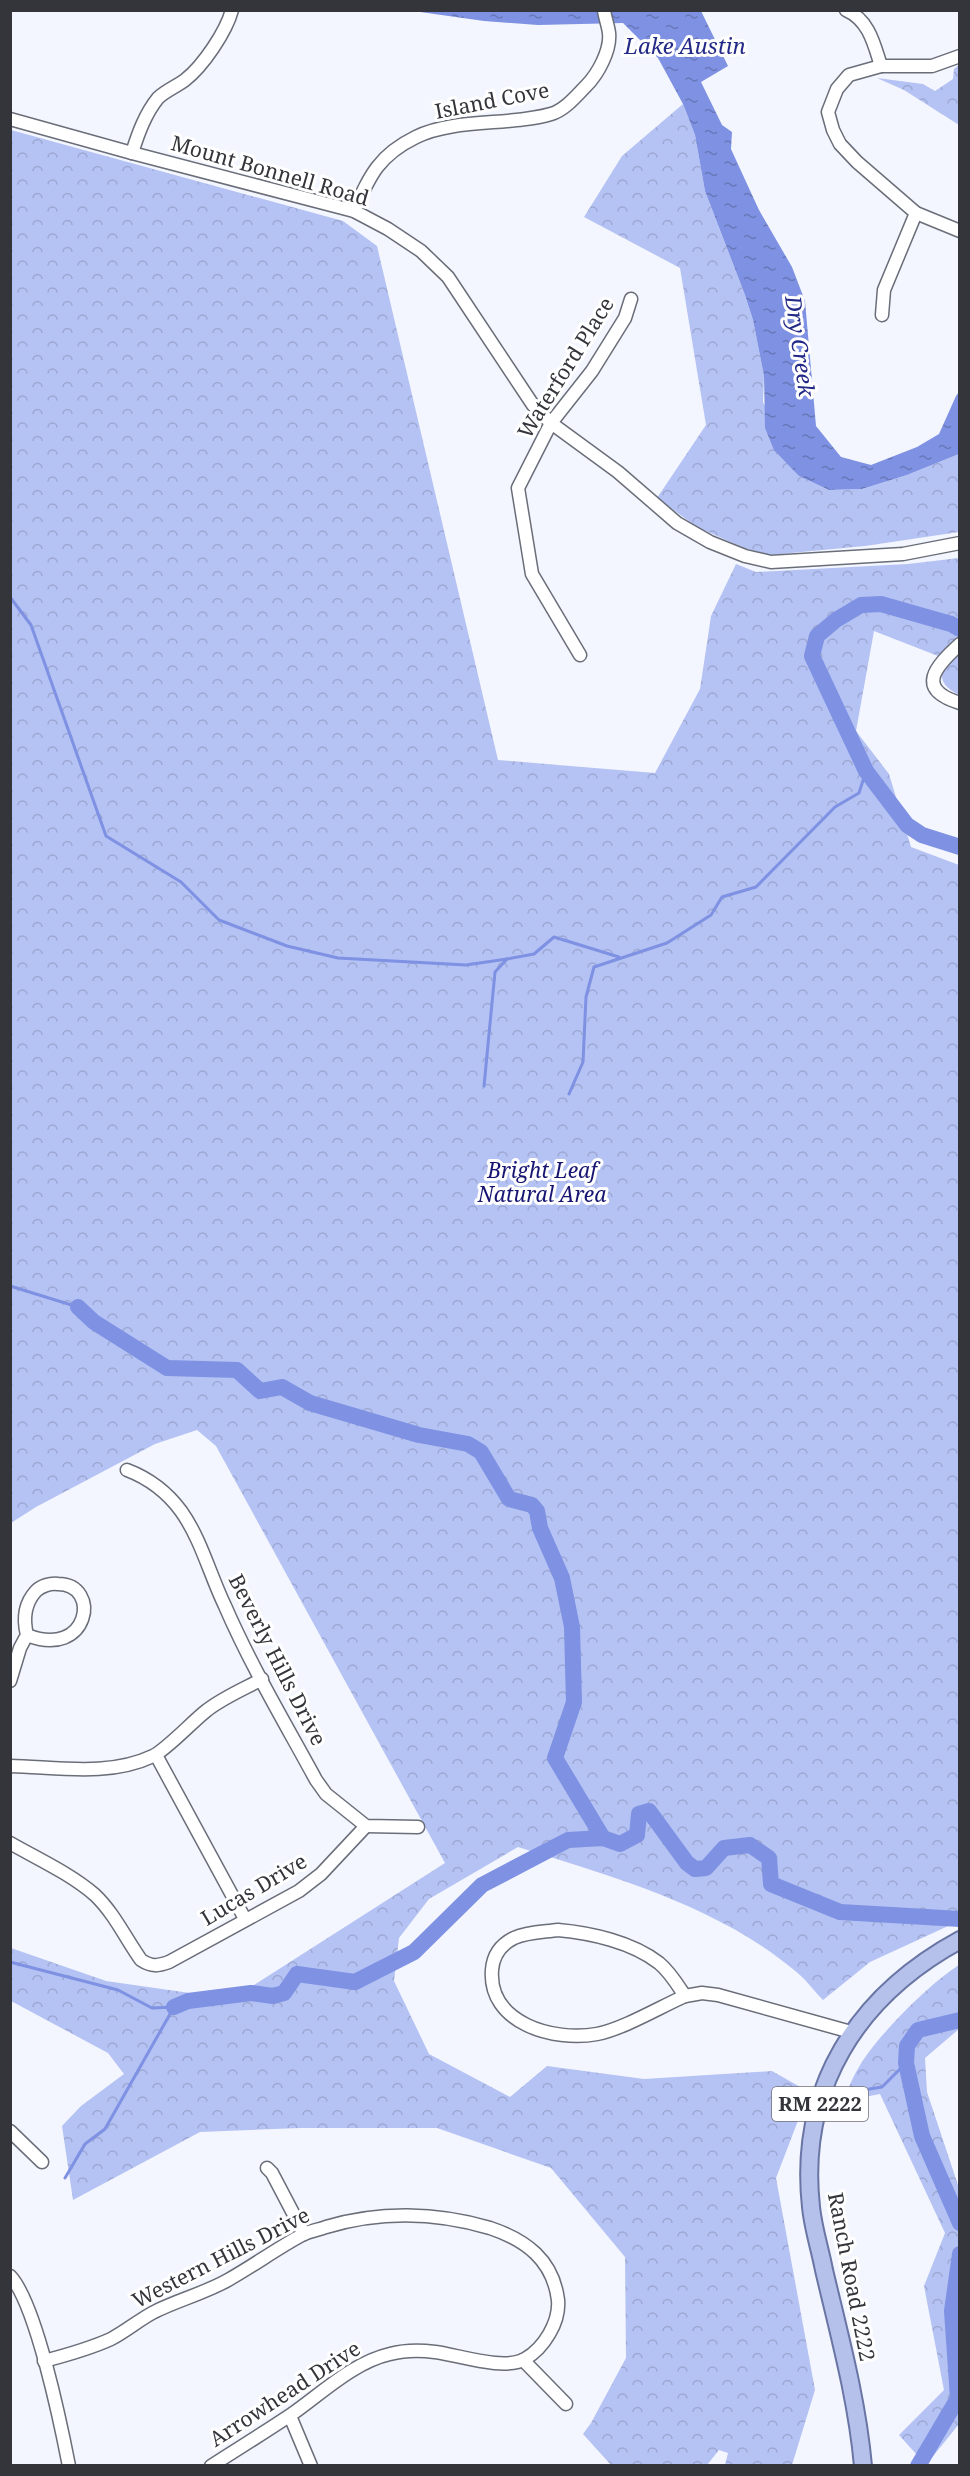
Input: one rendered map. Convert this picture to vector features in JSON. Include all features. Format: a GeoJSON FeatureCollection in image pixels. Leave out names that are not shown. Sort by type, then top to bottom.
{"type":"FeatureCollection","features":[{"type":"Feature","properties":{"kind":"main road","name":"Ranch Road 2222"},"geometry":{"type":"LineString","coordinates":[[862,2466],[859,2426],[811,2208],[809,2161],[816,2119],[829,2074],[851,2032],[890,1988],[930,1956],[960,1940]]}},
{"type":"Feature","properties":{"kind":"street","name":"Island Cove"},"geometry":{"type":"LineString","coordinates":[[354,211],[380,160],[417,136],[440,129],[552,114],[571,102],[593,79],[600,66],[609,35],[604,10]]}},
{"type":"Feature","properties":{"kind":"street"},"geometry":{"type":"LineString","coordinates":[[846,10],[862,21],[871,33],[881,66]]}},
{"type":"Feature","properties":{"kind":"street"},"geometry":{"type":"LineString","coordinates":[[132,153],[139,131],[159,98],[187,78],[213,46],[227,25],[232,12]]}},
{"type":"Feature","properties":{"kind":"street"},"geometry":{"type":"LineString","coordinates":[[960,56],[932,66],[881,66],[849,75],[837,89],[828,112],[840,144],[857,162],[916,213],[960,231]]}},
{"type":"Feature","properties":{"kind":"street","name":"Mount Bonnell Road"},"geometry":{"type":"LineString","coordinates":[[10,119],[354,211],[388,229],[421,251],[448,277],[533,405],[551,423],[618,472],[678,523],[710,542],[745,556],[771,562],[903,554],[960,543]]}},
{"type":"Feature","properties":{"kind":"street"},"geometry":{"type":"LineString","coordinates":[[882,315],[884,290],[916,213]]}},
{"type":"Feature","properties":{"kind":"street","name":"Waterford Place"},"geometry":{"type":"LineString","coordinates":[[580,655],[532,574],[518,488],[551,423],[592,371],[625,318],[631,299]]}},
{"type":"Feature","properties":{"kind":"street"},"geometry":{"type":"LineString","coordinates":[[960,644],[938,664],[932,681],[934,688],[944,698],[960,703]]}},
{"type":"Feature","properties":{"kind":"street","name":"Beverly Hills Drive"},"geometry":{"type":"LineString","coordinates":[[127,1470],[144,1477],[180,1510],[199,1544],[225,1607],[316,1780],[326,1794],[366,1826]]}},
{"type":"Feature","properties":{"kind":"street"},"geometry":{"type":"LineString","coordinates":[[10,1681],[20,1648],[27,1635],[24,1623],[25,1610],[36,1591],[46,1585],[59,1583],[73,1587],[82,1598],[85,1610],[79,1626],[71,1635],[58,1641],[47,1641],[27,1635]]}},
{"type":"Feature","properties":{"kind":"street"},"geometry":{"type":"LineString","coordinates":[[10,1766],[113,1768],[134,1764],[156,1755],[209,1709],[262,1678]]}},
{"type":"Feature","properties":{"kind":"street"},"geometry":{"type":"LineString","coordinates":[[156,1755],[245,1919]]}},
{"type":"Feature","properties":{"kind":"street"},"geometry":{"type":"LineString","coordinates":[[366,1826],[418,1827]]}},
{"type":"Feature","properties":{"kind":"street","name":"Lucas Drive"},"geometry":{"type":"LineString","coordinates":[[10,1843],[80,1884],[95,1896],[107,1908],[141,1960],[149,1965],[157,1966],[169,1962],[298,1891],[321,1874],[366,1826]]}},
{"type":"Feature","properties":{"kind":"street"},"geometry":{"type":"LineString","coordinates":[[685,1996],[671,1975],[652,1959],[619,1944],[583,1932],[558,1930],[530,1933],[514,1938],[501,1946],[493,1959],[491,1987],[506,2012],[523,2024],[543,2031],[567,2035],[597,2034],[685,1996],[702,1993],[718,1995],[851,2032]]}},
{"type":"Feature","properties":{"kind":"street"},"geometry":{"type":"LineString","coordinates":[[10,2131],[42,2162]]}},
{"type":"Feature","properties":{"kind":"street"},"geometry":{"type":"LineString","coordinates":[[267,2168],[272,2173],[304,2234]]}},
{"type":"Feature","properties":{"kind":"street","name":"Western Hills Drive"},"geometry":{"type":"LineString","coordinates":[[44,2361],[83,2351],[113,2338],[153,2313],[226,2281],[304,2234],[346,2221],[407,2215],[445,2218],[508,2234],[525,2242],[539,2255],[550,2271],[556,2288],[558,2304],[549,2334],[537,2350],[523,2360]]}},
{"type":"Feature","properties":{"kind":"street"},"geometry":{"type":"LineString","coordinates":[[10,2276],[22,2292],[44,2361],[69,2466]]}},
{"type":"Feature","properties":{"kind":"street","name":"Arrowhead Drive"},"geometry":{"type":"LineString","coordinates":[[210,2466],[290,2416],[372,2359],[410,2350],[489,2362],[523,2360]]}},
{"type":"Feature","properties":{"kind":"street"},"geometry":{"type":"LineString","coordinates":[[523,2360],[566,2404]]}},
{"type":"Feature","properties":{"kind":"street"},"geometry":{"type":"LineString","coordinates":[[290,2416],[311,2466]]}},
{"type":"Feature","properties":{"kind":"green space"},"geometry":{"type":"Polygon","coordinates":[[[959,65],[959,125],[904,90],[877,78],[923,84],[935,91],[953,79],[954,69],[959,65]]]}},
{"type":"Feature","properties":{"kind":"green space"},"geometry":{"type":"Polygon","coordinates":[[[683,104],[695,135],[705,191],[753,320],[764,376],[763,402],[799,476],[829,490],[862,489],[907,475],[959,454],[959,532],[865,546],[770,555],[744,548],[697,527],[657,498],[706,425],[680,268],[584,217],[622,156],[683,104]]]}},
{"type":"Feature","properties":{"kind":"green space","name":"Bright Leaf Natural Area"},"geometry":{"type":"Polygon","coordinates":[[[11,130],[343,221],[377,246],[498,760],[655,773],[700,689],[711,616],[736,564],[756,572],[908,564],[959,558],[959,635],[938,656],[874,631],[856,731],[889,774],[911,847],[959,865],[959,1921],[870,1962],[823,2000],[798,1973],[764,1947],[697,1910],[627,1882],[518,1847],[429,1899],[399,1938],[394,1981],[429,2054],[510,2097],[547,2066],[644,2079],[772,2071],[809,2092],[776,2178],[815,2390],[792,2465],[725,2465],[728,2453],[719,2450],[707,2465],[611,2465],[583,2434],[626,2358],[625,2257],[551,2168],[437,2128],[300,2128],[200,2132],[73,2200],[62,2126],[81,2106],[124,2074],[108,2053],[11,2001],[11,1948],[106,1981],[232,1999],[445,1863],[216,1446],[197,1430],[155,1444],[36,1507],[11,1523],[11,130]]]}},
{"type":"Feature","properties":{"kind":"green space"},"geometry":{"type":"Polygon","coordinates":[[[959,653],[959,695],[945,685],[942,675],[947,664],[959,653]]]}},
{"type":"Feature","properties":{"kind":"green space"},"geometry":{"type":"Polygon","coordinates":[[[959,1965],[959,2029],[925,2058],[927,2092],[960,2191],[959,2424],[926,2465],[899,2435],[944,2390],[924,2286],[945,2233],[880,2094],[843,2101],[857,2071],[877,2041],[919,1997],[959,1965]]]}},
{"type":"Feature","properties":{"kind":"water","name":"Lake Austin"},"geometry":{"type":"Polygon","coordinates":[[[413,11],[701,11],[728,66],[701,82],[722,125],[732,132],[731,149],[759,210],[792,267],[805,301],[816,426],[841,457],[871,465],[917,447],[939,434],[959,392],[959,454],[907,475],[862,489],[829,490],[799,476],[774,450],[765,428],[764,376],[753,320],[705,191],[695,135],[683,104],[658,58],[623,23],[538,25],[484,21],[413,11]]]}},
{"type":"Feature","properties":{"kind":"waterway"},"geometry":{"type":"LineString","coordinates":[[10,597],[31,625],[106,836],[181,882],[219,920],[287,946],[338,958],[466,965],[507,959]]}},
{"type":"Feature","properties":{"kind":"waterway","name":"Dry Creek"},"geometry":{"type":"LineString","coordinates":[[960,629],[951,624],[881,604],[861,605],[836,620],[817,636],[812,656],[866,771],[907,825],[922,835],[960,847]]}},
{"type":"Feature","properties":{"kind":"waterway"},"geometry":{"type":"LineString","coordinates":[[569,1094],[583,1062],[586,997],[594,967],[667,943],[711,915],[722,897],[756,887],[835,807],[859,793],[866,771]]}},
{"type":"Feature","properties":{"kind":"waterway"},"geometry":{"type":"LineString","coordinates":[[484,1086],[495,972],[507,959],[534,954],[554,937],[619,957]]}},
{"type":"Feature","properties":{"kind":"waterway"},"geometry":{"type":"LineString","coordinates":[[10,1286],[78,1307]]}},
{"type":"Feature","properties":{"kind":"waterway"},"geometry":{"type":"LineString","coordinates":[[78,1307],[94,1322],[167,1368],[237,1370],[260,1391],[282,1387],[310,1403],[419,1435],[468,1444],[481,1452],[509,1499],[532,1505],[537,1511],[540,1528],[562,1578],[572,1627],[574,1702],[555,1758],[603,1838]]}},
{"type":"Feature","properties":{"kind":"waterway"},"geometry":{"type":"LineString","coordinates":[[174,2007],[188,2001],[251,1993],[273,1996],[284,1993],[297,1974],[355,1982],[414,1952],[482,1885],[568,1840],[603,1838],[620,1844],[637,1835],[639,1814],[649,1811],[687,1863],[695,1869],[706,1868],[724,1848],[750,1845],[769,1858],[771,1884],[840,1912],[960,1919]]}},
{"type":"Feature","properties":{"kind":"waterway"},"geometry":{"type":"LineString","coordinates":[[10,1962],[118,1990],[152,2008],[174,2007]]}},
{"type":"Feature","properties":{"kind":"waterway"},"geometry":{"type":"LineString","coordinates":[[65,2178],[85,2144],[105,2129],[174,2007]]}},
{"type":"Feature","properties":{"kind":"waterway","name":"Dry Creek"},"geometry":{"type":"LineString","coordinates":[[960,2020],[918,2030],[907,2046],[906,2063],[922,2136],[960,2223]]}},
{"type":"Feature","properties":{"kind":"waterway"},"geometry":{"type":"LineString","coordinates":[[851,2092],[882,2087],[906,2063]]}},
{"type":"Feature","properties":{"kind":"waterway","name":"Dry Creek"},"geometry":{"type":"LineString","coordinates":[[918,2466],[958,2398],[952,2311],[960,2254]]}}]}
